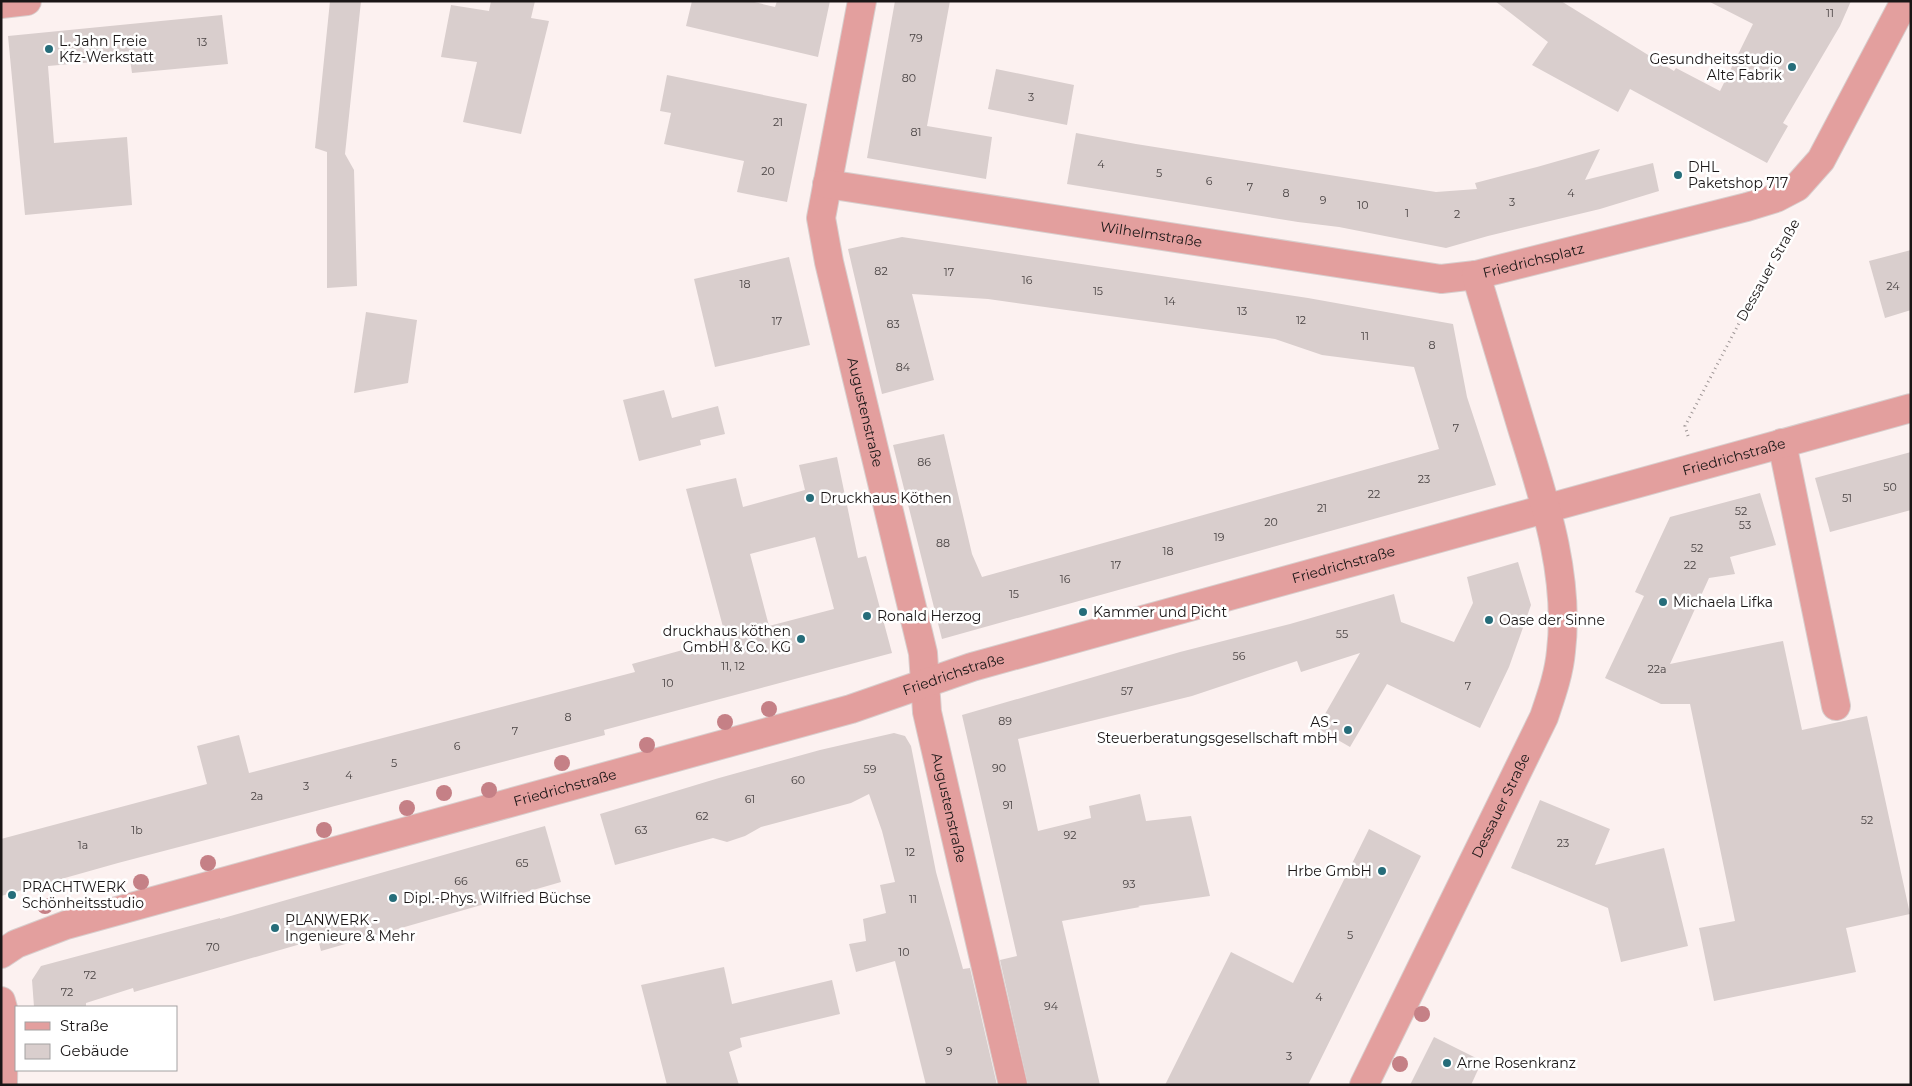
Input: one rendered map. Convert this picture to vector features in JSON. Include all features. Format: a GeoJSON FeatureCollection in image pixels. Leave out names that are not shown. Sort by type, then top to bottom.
{"type":"FeatureCollection","features":[{"type":"Feature","properties":{"kind":"street"},"geometry":{"type":"LineString","coordinates":[[1,4],[27,1]]}},
{"type":"Feature","properties":{"kind":"street","name":"Augustenstraße"},"geometry":{"type":"LineString","coordinates":[[862,1],[821,218],[829,262],[923,653],[927,712],[1013,1085]]}},
{"type":"Feature","properties":{"kind":"street"},"geometry":{"type":"LineString","coordinates":[[1797,187],[1821,160],[1905,1]]}},
{"type":"Feature","properties":{"kind":"street","name":"Wilhelmstraße"},"geometry":{"type":"LineString","coordinates":[[826,184],[1441,279],[1476,275]]}},
{"type":"Feature","properties":{"kind":"street","name":"Friedrichsplatz"},"geometry":{"type":"LineString","coordinates":[[1546,508],[1476,275],[1747,207],[1776,198],[1797,187]]}},
{"type":"Feature","properties":{"kind":"street","name":"Friedrichstraße"},"geometry":{"type":"LineString","coordinates":[[1,954],[16,944],[66,925],[851,710],[972,667],[1911,408]]}},
{"type":"Feature","properties":{"kind":"street"},"geometry":{"type":"LineString","coordinates":[[1782,443],[1836,706]]}},
{"type":"Feature","properties":{"kind":"street","name":"Dessauer Straße"},"geometry":{"type":"LineString","coordinates":[[1364,1085],[1544,717],[1554,688],[1561,651],[1561,584],[1546,508]]}},
{"type":"Feature","properties":{"kind":"street"},"geometry":{"type":"LineString","coordinates":[[1,1001],[4,1012],[3,1085]]}},
{"type":"Feature","properties":{"kind":"path","name":"Dessauer Straße"},"geometry":{"type":"LineString","coordinates":[[1697,468],[1685,426],[1786,232],[1804,206],[1797,187]]}},
{"type":"Feature","properties":{"kind":"building"},"geometry":{"type":"Polygon","coordinates":[[[330,1],[361,1],[345,154],[354,170],[357,286],[327,288],[327,152],[315,148],[330,1]]]}},
{"type":"Feature","properties":{"kind":"building"},"geometry":{"type":"Polygon","coordinates":[[[491,1],[535,1],[531,18],[549,21],[521,134],[463,122],[477,62],[441,57],[451,5],[489,11],[491,1]]]}},
{"type":"Feature","properties":{"kind":"building"},"geometry":{"type":"Polygon","coordinates":[[[692,1],[750,1],[775,7],[777,1],[830,1],[818,57],[686,26],[692,1]]]}},
{"type":"Feature","properties":{"kind":"building"},"geometry":{"type":"Polygon","coordinates":[[[895,1],[950,1],[927,126],[992,137],[986,179],[867,158],[895,1]]]}},
{"type":"Feature","properties":{"kind":"building"},"geometry":{"type":"Polygon","coordinates":[[[1495,1],[1561,1],[1674,71],[1676,68],[1720,91],[1753,24],[1708,1],[1851,1],[1840,26],[1783,123],[1788,126],[1767,163],[1630,89],[1618,112],[1532,65],[1548,42],[1495,1]]]}},
{"type":"Feature","properties":{"kind":"building"},"geometry":{"type":"Polygon","coordinates":[[[222,15],[228,64],[132,73],[130,59],[48,66],[54,143],[127,137],[132,205],[25,215],[8,36],[222,15]]]}},
{"type":"Feature","properties":{"kind":"building"},"geometry":{"type":"Polygon","coordinates":[[[996,69],[1074,85],[1067,125],[988,109],[996,69]]]}},
{"type":"Feature","properties":{"kind":"building"},"geometry":{"type":"Polygon","coordinates":[[[667,75],[807,104],[787,202],[737,192],[744,161],[664,144],[671,113],[660,111],[667,75]]]}},
{"type":"Feature","properties":{"kind":"building"},"geometry":{"type":"Polygon","coordinates":[[[1076,133],[1436,192],[1477,189],[1475,183],[1600,149],[1585,180],[1653,163],[1659,191],[1600,209],[1446,248],[1339,227],[1067,184],[1076,133]]]}},
{"type":"Feature","properties":{"kind":"building"},"geometry":{"type":"Polygon","coordinates":[[[902,237],[1308,298],[1453,324],[1467,397],[1496,485],[942,639],[893,445],[944,434],[972,554],[982,577],[1439,449],[1414,367],[1322,355],[1275,339],[988,299],[912,294],[934,380],[882,394],[848,249],[902,237]]]}},
{"type":"Feature","properties":{"kind":"building"},"geometry":{"type":"Polygon","coordinates":[[[1911,250],[1911,310],[1885,318],[1869,261],[1911,250]]]}},
{"type":"Feature","properties":{"kind":"building"},"geometry":{"type":"Polygon","coordinates":[[[789,257],[810,345],[715,367],[694,279],[789,257]]]}},
{"type":"Feature","properties":{"kind":"building"},"geometry":{"type":"Polygon","coordinates":[[[366,312],[417,320],[408,383],[354,393],[366,312]]]}},
{"type":"Feature","properties":{"kind":"building"},"geometry":{"type":"Polygon","coordinates":[[[664,390],[672,418],[718,406],[725,434],[700,440],[701,445],[639,461],[623,400],[664,390]]]}},
{"type":"Feature","properties":{"kind":"building"},"geometry":{"type":"Polygon","coordinates":[[[1911,452],[1911,510],[1830,532],[1815,478],[1911,452]]]}},
{"type":"Feature","properties":{"kind":"building"},"geometry":{"type":"Polygon","coordinates":[[[837,457],[858,558],[866,556],[892,653],[604,730],[605,735],[118,863],[1,896],[1,839],[207,784],[197,746],[239,735],[249,773],[635,672],[632,664],[726,638],[686,489],[736,478],[743,507],[805,490],[799,465],[837,457]],[[815,537],[750,554],[769,626],[834,609],[815,537]]]}},
{"type":"Feature","properties":{"kind":"building"},"geometry":{"type":"Polygon","coordinates":[[[1760,493],[1776,545],[1730,557],[1735,574],[1709,578],[1670,664],[1783,641],[1802,730],[1867,716],[1910,914],[1846,928],[1856,972],[1714,1001],[1699,928],[1735,921],[1690,704],[1661,704],[1605,678],[1644,596],[1635,592],[1670,517],[1760,493]]]}},
{"type":"Feature","properties":{"kind":"building"},"geometry":{"type":"Polygon","coordinates":[[[1518,562],[1531,605],[1509,667],[1480,728],[1387,684],[1350,747],[1317,728],[1360,653],[1301,672],[1297,661],[1192,696],[1018,739],[1038,831],[1091,818],[1089,806],[1140,794],[1146,821],[1191,816],[1210,896],[1138,906],[1140,907],[1062,921],[1100,1085],[1028,1085],[1000,960],[1017,956],[962,715],[1180,652],[1290,624],[1394,594],[1401,622],[1454,642],[1473,603],[1467,577],[1518,562]]]}},
{"type":"Feature","properties":{"kind":"building"},"geometry":{"type":"Polygon","coordinates":[[[894,733],[905,736],[911,746],[936,872],[963,969],[970,968],[997,1085],[926,1085],[895,961],[856,972],[849,944],[866,941],[863,919],[886,913],[880,885],[895,882],[882,831],[869,794],[851,803],[761,827],[745,836],[727,842],[713,838],[615,865],[600,814],[820,750],[894,733]]]}},
{"type":"Feature","properties":{"kind":"building"},"geometry":{"type":"Polygon","coordinates":[[[1540,800],[1610,829],[1595,865],[1664,848],[1688,946],[1621,962],[1608,908],[1511,868],[1540,800]]]}},
{"type":"Feature","properties":{"kind":"building"},"geometry":{"type":"Polygon","coordinates":[[[545,826],[561,882],[321,951],[318,939],[134,992],[133,988],[86,1003],[86,1006],[34,1006],[32,980],[41,966],[220,919],[545,826]]]}},
{"type":"Feature","properties":{"kind":"building"},"geometry":{"type":"Polygon","coordinates":[[[1369,829],[1421,856],[1308,1085],[1165,1085],[1231,952],[1293,983],[1369,829]]]}},
{"type":"Feature","properties":{"kind":"building"},"geometry":{"type":"Polygon","coordinates":[[[724,967],[732,1004],[832,980],[840,1014],[740,1038],[742,1047],[729,1052],[739,1085],[667,1085],[641,985],[724,967]]]}},
{"type":"Feature","properties":{"kind":"building"},"geometry":{"type":"Polygon","coordinates":[[[1434,1037],[1482,1061],[1471,1085],[1410,1085],[1434,1037]]]}},
{"type":"Feature","properties":{"kind":"place","name":"L. Jahn Freie Kfz-Werkstatt"},"geometry":{"type":"Point","coordinates":[49,49]}},
{"type":"Feature","properties":{"kind":"place","name":"Gesundheitsstudio Alte Fabrik"},"geometry":{"type":"Point","coordinates":[1792,67]}},
{"type":"Feature","properties":{"kind":"place","name":"DHL Paketshop 717"},"geometry":{"type":"Point","coordinates":[1678,175]}},
{"type":"Feature","properties":{"kind":"place","name":"Druckhaus Köthen"},"geometry":{"type":"Point","coordinates":[810,498]}},
{"type":"Feature","properties":{"kind":"place","name":"Michaela Lifka"},"geometry":{"type":"Point","coordinates":[1663,602]}},
{"type":"Feature","properties":{"kind":"place","name":"Kammer und Picht"},"geometry":{"type":"Point","coordinates":[1083,612]}},
{"type":"Feature","properties":{"kind":"place","name":"Ronald Herzog"},"geometry":{"type":"Point","coordinates":[867,616]}},
{"type":"Feature","properties":{"kind":"place","name":"Oase der Sinne"},"geometry":{"type":"Point","coordinates":[1489,620]}},
{"type":"Feature","properties":{"kind":"place","name":"druckhaus köthen GmbH & Co. KG"},"geometry":{"type":"Point","coordinates":[801,639]}},
{"type":"Feature","properties":{"kind":"place","name":"AS - Steuerberatungsgesellschaft mbH"},"geometry":{"type":"Point","coordinates":[1348,730]}},
{"type":"Feature","properties":{"kind":"place","name":"Hrbe GmbH"},"geometry":{"type":"Point","coordinates":[1382,871]}},
{"type":"Feature","properties":{"kind":"place","name":"PRACHTWERK Schönheitsstudio"},"geometry":{"type":"Point","coordinates":[12,895]}},
{"type":"Feature","properties":{"kind":"place","name":"Dipl.-Phys. Wilfried Büchse"},"geometry":{"type":"Point","coordinates":[393,898]}},
{"type":"Feature","properties":{"kind":"place","name":"PLANWERK - Ingenieure & Mehr"},"geometry":{"type":"Point","coordinates":[275,928]}},
{"type":"Feature","properties":{"kind":"place","name":"Arne Rosenkranz"},"geometry":{"type":"Point","coordinates":[1447,1063]}}]}
